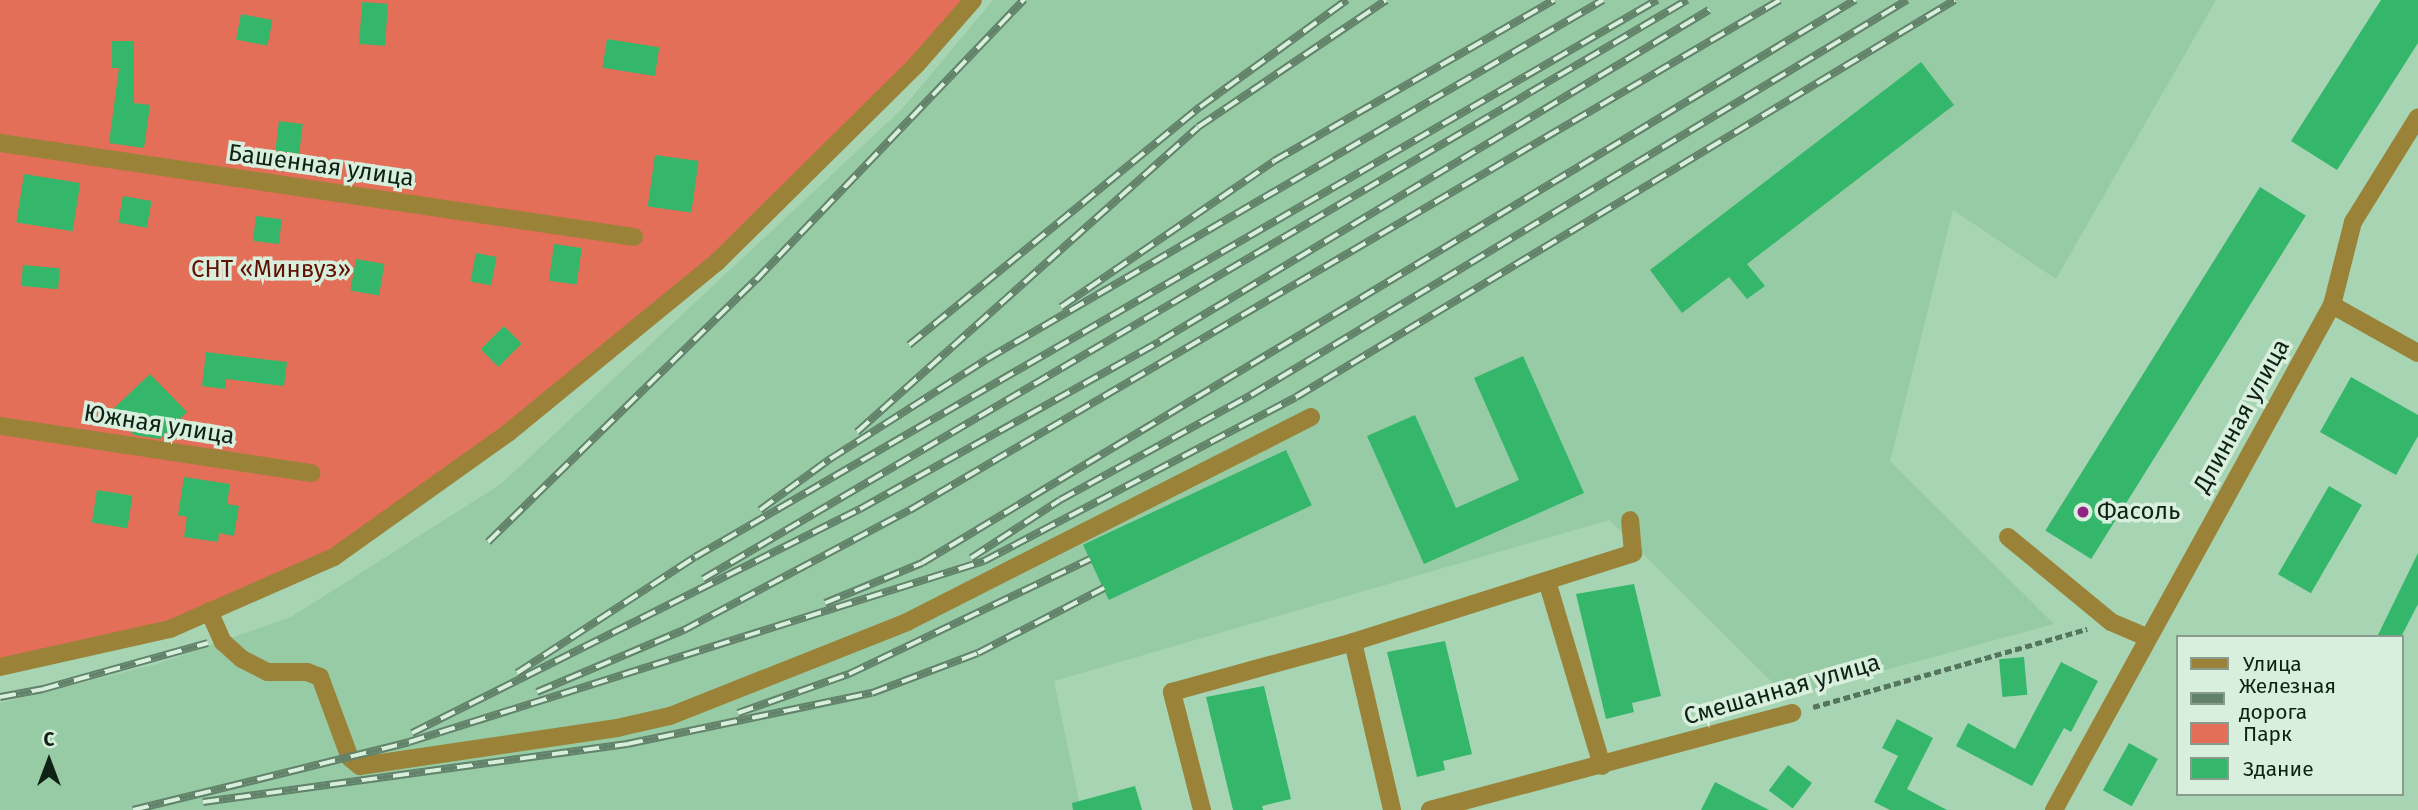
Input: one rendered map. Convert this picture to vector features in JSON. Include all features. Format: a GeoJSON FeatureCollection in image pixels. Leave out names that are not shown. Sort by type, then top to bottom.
{"type":"FeatureCollection","features":[{"type":"Feature","properties":{"kind":"street"},"geometry":{"type":"LineString","coordinates":[[0,667],[170,629],[334,557],[509,433],[718,262],[917,64],[974,0]]}},
{"type":"Feature","properties":{"kind":"street","name":"Длинная улица"},"geometry":{"type":"LineString","coordinates":[[2054,810],[2146,637],[2332,305],[2353,222],[2418,117]]}},
{"type":"Feature","properties":{"kind":"street","name":"Башенная улица"},"geometry":{"type":"LineString","coordinates":[[0,143],[634,237]]}},
{"type":"Feature","properties":{"kind":"street"},"geometry":{"type":"LineString","coordinates":[[2332,305],[2418,353]]}},
{"type":"Feature","properties":{"kind":"street"},"geometry":{"type":"LineString","coordinates":[[209,611],[223,642],[242,659],[267,672],[307,672],[320,677],[350,758],[360,766],[617,728],[670,716],[907,622],[1311,417]]}},
{"type":"Feature","properties":{"kind":"street","name":"Южная улица"},"geometry":{"type":"LineString","coordinates":[[0,426],[311,473]]}},
{"type":"Feature","properties":{"kind":"street"},"geometry":{"type":"LineString","coordinates":[[1202,810],[1172,692],[1353,642],[1633,554],[1630,520]]}},
{"type":"Feature","properties":{"kind":"street"},"geometry":{"type":"LineString","coordinates":[[2008,537],[2112,622],[2146,637]]}},
{"type":"Feature","properties":{"kind":"street"},"geometry":{"type":"LineString","coordinates":[[1547,581],[1602,766]]}},
{"type":"Feature","properties":{"kind":"street"},"geometry":{"type":"LineString","coordinates":[[1353,642],[1392,810]]}},
{"type":"Feature","properties":{"kind":"street","name":"Смешанная улица"},"geometry":{"type":"LineString","coordinates":[[1430,810],[1461,806],[1792,713]]}},
{"type":"Feature","properties":{"kind":"path","name":"Смешанная улица"},"geometry":{"type":"LineString","coordinates":[[1792,713],[2112,622]]}},
{"type":"Feature","properties":{"kind":"shaded area"},"geometry":{"type":"Polygon","coordinates":[[[993,0],[2216,0],[2056,279],[1953,210],[1890,461],[2054,624],[1787,697],[1609,520],[1054,681],[1081,810],[0,810],[0,703],[157,664],[291,617],[501,484],[902,109],[993,0]]]}},
{"type":"Feature","properties":{"kind":"green space","name":"СНТ «Минвуз»"},"geometry":{"type":"Polygon","coordinates":[[[0,0],[973,0],[717,262],[334,557],[170,629],[0,667],[0,0]]]}},
{"type":"Feature","properties":{"kind":"building"},"geometry":{"type":"Polygon","coordinates":[[[2381,0],[2418,0],[2418,43],[2337,170],[2291,141],[2381,0]]]}},
{"type":"Feature","properties":{"kind":"building"},"geometry":{"type":"Polygon","coordinates":[[[362,2],[388,4],[385,46],[359,44],[362,2]]]}},
{"type":"Feature","properties":{"kind":"building"},"geometry":{"type":"Polygon","coordinates":[[[241,14],[272,20],[267,46],[236,40],[241,14]]]}},
{"type":"Feature","properties":{"kind":"building"},"geometry":{"type":"Polygon","coordinates":[[[607,39],[659,47],[655,76],[602,68],[607,39]]]}},
{"type":"Feature","properties":{"kind":"building"},"geometry":{"type":"Polygon","coordinates":[[[112,41],[134,41],[134,103],[150,105],[144,148],[109,143],[119,68],[112,68],[112,41]]]}},
{"type":"Feature","properties":{"kind":"building"},"geometry":{"type":"Polygon","coordinates":[[[1921,62],[1954,105],[1747,264],[1765,286],[1747,299],[1729,277],[1682,313],[1650,270],[1921,62]]]}},
{"type":"Feature","properties":{"kind":"building"},"geometry":{"type":"Polygon","coordinates":[[[279,121],[303,124],[299,154],[275,151],[279,121]]]}},
{"type":"Feature","properties":{"kind":"building"},"geometry":{"type":"Polygon","coordinates":[[[655,155],[699,161],[691,213],[648,206],[655,155]]]}},
{"type":"Feature","properties":{"kind":"building"},"geometry":{"type":"Polygon","coordinates":[[[24,174],[80,183],[73,231],[16,222],[24,174]]]}},
{"type":"Feature","properties":{"kind":"building"},"geometry":{"type":"Polygon","coordinates":[[[2260,187],[2306,216],[2091,559],[2045,530],[2260,187]]]}},
{"type":"Feature","properties":{"kind":"building"},"geometry":{"type":"Polygon","coordinates":[[[123,196],[152,201],[147,228],[118,223],[123,196]]]}},
{"type":"Feature","properties":{"kind":"building"},"geometry":{"type":"Polygon","coordinates":[[[256,216],[282,219],[279,244],[253,241],[256,216]]]}},
{"type":"Feature","properties":{"kind":"building"},"geometry":{"type":"Polygon","coordinates":[[[554,244],[582,248],[577,285],[549,281],[554,244]]]}},
{"type":"Feature","properties":{"kind":"building"},"geometry":{"type":"Polygon","coordinates":[[[476,253],[497,257],[491,285],[470,281],[476,253]]]}},
{"type":"Feature","properties":{"kind":"building"},"geometry":{"type":"Polygon","coordinates":[[[356,259],[385,264],[379,296],[350,291],[356,259]]]}},
{"type":"Feature","properties":{"kind":"building"},"geometry":{"type":"Polygon","coordinates":[[[23,265],[60,268],[58,289],[21,286],[23,265]]]}},
{"type":"Feature","properties":{"kind":"building"},"geometry":{"type":"Polygon","coordinates":[[[504,326],[522,344],[498,367],[481,349],[504,326]]]}},
{"type":"Feature","properties":{"kind":"building"},"geometry":{"type":"Polygon","coordinates":[[[206,352],[287,362],[284,386],[226,379],[225,389],[202,386],[206,352]]]}},
{"type":"Feature","properties":{"kind":"building"},"geometry":{"type":"Polygon","coordinates":[[[1523,356],[1584,493],[1424,564],[1367,436],[1415,415],[1456,508],[1519,480],[1474,378],[1523,356]]]}},
{"type":"Feature","properties":{"kind":"building"},"geometry":{"type":"Polygon","coordinates":[[[150,374],[187,412],[160,439],[134,435],[111,411],[150,374]]]}},
{"type":"Feature","properties":{"kind":"building"},"geometry":{"type":"Polygon","coordinates":[[[2351,377],[2418,415],[2418,436],[2396,475],[2320,432],[2351,377]]]}},
{"type":"Feature","properties":{"kind":"building"},"geometry":{"type":"Polygon","coordinates":[[[1286,450],[1312,505],[1109,600],[1083,545],[1286,450]]]}},
{"type":"Feature","properties":{"kind":"building"},"geometry":{"type":"Polygon","coordinates":[[[184,477],[230,484],[227,504],[239,506],[234,536],[219,533],[218,542],[184,537],[187,517],[178,515],[184,477]]]}},
{"type":"Feature","properties":{"kind":"building"},"geometry":{"type":"Polygon","coordinates":[[[2329,486],[2362,505],[2311,593],[2278,574],[2329,486]]]}},
{"type":"Feature","properties":{"kind":"building"},"geometry":{"type":"Polygon","coordinates":[[[97,490],[133,496],[127,528],[92,523],[97,490]]]}},
{"type":"Feature","properties":{"kind":"building"},"geometry":{"type":"Polygon","coordinates":[[[2418,553],[2418,604],[2402,635],[2378,635],[2418,553]]]}},
{"type":"Feature","properties":{"kind":"building"},"geometry":{"type":"Polygon","coordinates":[[[1634,584],[1661,696],[1632,703],[1634,712],[1606,719],[1576,594],[1634,584]]]}},
{"type":"Feature","properties":{"kind":"building"},"geometry":{"type":"Polygon","coordinates":[[[1445,641],[1472,754],[1443,761],[1445,770],[1417,777],[1387,652],[1445,641]]]}},
{"type":"Feature","properties":{"kind":"building"},"geometry":{"type":"Polygon","coordinates":[[[2024,657],[2027,695],[2002,697],[1999,659],[2024,657]]]}},
{"type":"Feature","properties":{"kind":"building"},"geometry":{"type":"Polygon","coordinates":[[[2061,662],[2098,681],[2071,732],[2064,728],[2032,786],[1956,746],[1968,723],[2015,749],[2061,662]]]}},
{"type":"Feature","properties":{"kind":"building"},"geometry":{"type":"Polygon","coordinates":[[[1264,686],[1291,799],[1262,806],[1263,810],[1233,810],[1206,697],[1264,686]]]}},
{"type":"Feature","properties":{"kind":"building"},"geometry":{"type":"Polygon","coordinates":[[[1897,719],[1933,738],[1907,789],[1947,810],[1890,810],[1874,802],[1898,756],[1882,748],[1897,719]]]}},
{"type":"Feature","properties":{"kind":"building"},"geometry":{"type":"Polygon","coordinates":[[[2129,743],[2158,759],[2132,806],[2103,790],[2129,743]]]}},
{"type":"Feature","properties":{"kind":"building"},"geometry":{"type":"Polygon","coordinates":[[[1788,765],[1812,783],[1793,809],[1769,791],[1788,765]]]}},
{"type":"Feature","properties":{"kind":"building"},"geometry":{"type":"Polygon","coordinates":[[[1715,782],[1769,810],[1701,810],[1715,782]]]}},
{"type":"Feature","properties":{"kind":"building"},"geometry":{"type":"Polygon","coordinates":[[[1135,786],[1142,810],[1073,810],[1072,803],[1135,786]]]}},
{"type":"Feature","properties":{"kind":"railway"},"geometry":{"type":"LineString","coordinates":[[488,542],[756,280],[1024,0]]}},
{"type":"Feature","properties":{"kind":"railway"},"geometry":{"type":"LineString","coordinates":[[909,345],[1200,107],[1347,0]]}},
{"type":"Feature","properties":{"kind":"railway"},"geometry":{"type":"LineString","coordinates":[[857,432],[1198,127],[1386,0]]}},
{"type":"Feature","properties":{"kind":"railway"},"geometry":{"type":"LineString","coordinates":[[1061,307],[1274,161],[1554,0]]}},
{"type":"Feature","properties":{"kind":"railway"},"geometry":{"type":"LineString","coordinates":[[760,510],[830,459],[987,359],[1603,0]]}},
{"type":"Feature","properties":{"kind":"railway"},"geometry":{"type":"LineString","coordinates":[[517,673],[695,557],[1657,0]]}},
{"type":"Feature","properties":{"kind":"railway"},"geometry":{"type":"LineString","coordinates":[[703,579],[1687,0]]}},
{"type":"Feature","properties":{"kind":"railway"},"geometry":{"type":"LineString","coordinates":[[537,692],[684,630],[910,510],[1780,0]]}},
{"type":"Feature","properties":{"kind":"railway"},"geometry":{"type":"LineString","coordinates":[[825,603],[922,563],[1855,0]]}},
{"type":"Feature","properties":{"kind":"railway"},"geometry":{"type":"LineString","coordinates":[[971,558],[1060,500],[1251,395],[1907,0]]}},
{"type":"Feature","properties":{"kind":"railway"},"geometry":{"type":"LineString","coordinates":[[133,810],[409,742],[984,561],[1296,397],[1955,0]]}},
{"type":"Feature","properties":{"kind":"railway"},"geometry":{"type":"LineString","coordinates":[[412,733],[860,509],[1160,341],[1709,10]]}},
{"type":"Feature","properties":{"kind":"railway"},"geometry":{"type":"LineString","coordinates":[[738,713],[849,674],[1090,559]]}},
{"type":"Feature","properties":{"kind":"railway"},"geometry":{"type":"LineString","coordinates":[[203,802],[627,744],[872,693],[978,653],[1104,588]]}},
{"type":"Feature","properties":{"kind":"railway"},"geometry":{"type":"LineString","coordinates":[[0,697],[43,689],[208,643]]}},
{"type":"Feature","properties":{"kind":"place","name":"Фасоль"},"geometry":{"type":"Point","coordinates":[2083,512]}}]}
